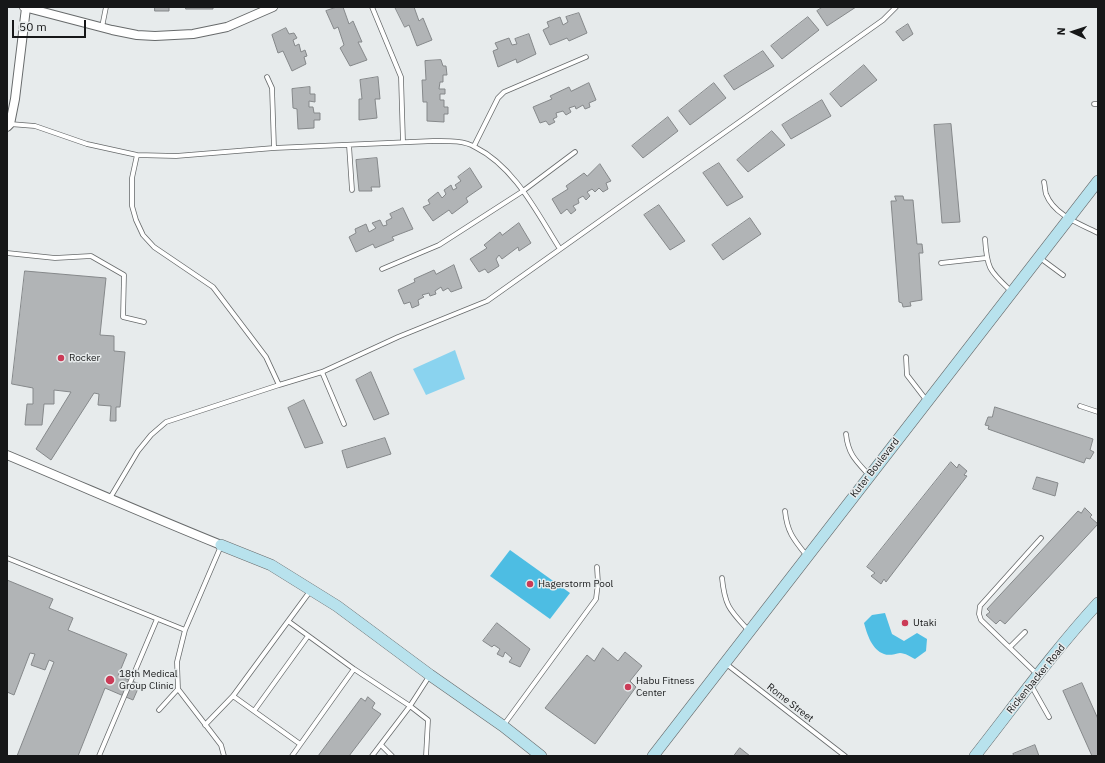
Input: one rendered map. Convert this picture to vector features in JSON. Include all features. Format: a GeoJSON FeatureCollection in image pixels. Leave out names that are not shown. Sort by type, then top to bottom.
{"type":"FeatureCollection","features":[{"type":"Feature","properties":{"kind":"street"},"geometry":{"type":"LineString","coordinates":[[8,126],[15,99],[25,7],[137,35],[155,36],[193,34],[227,27],[273,7]]}},
{"type":"Feature","properties":{"kind":"street","name":"Kuter Boulevard"},"geometry":{"type":"LineString","coordinates":[[653,756],[1098,181]]}},
{"type":"Feature","properties":{"kind":"street"},"geometry":{"type":"LineString","coordinates":[[7,455],[110,498],[153,518],[272,565],[337,606],[430,675],[503,726],[541,756]]}},
{"type":"Feature","properties":{"kind":"street","name":"Rickenbacker Road"},"geometry":{"type":"LineString","coordinates":[[975,756],[1038,675],[1098,604]]}},
{"type":"Feature","properties":{"kind":"lane"},"geometry":{"type":"LineString","coordinates":[[102,27],[106,7]]}},
{"type":"Feature","properties":{"kind":"lane"},"geometry":{"type":"LineString","coordinates":[[372,7],[401,77],[403,142]]}},
{"type":"Feature","properties":{"kind":"lane"},"geometry":{"type":"LineString","coordinates":[[110,498],[138,451],[151,435],[166,422],[322,372],[398,337],[487,301],[883,20],[896,7]]}},
{"type":"Feature","properties":{"kind":"lane"},"geometry":{"type":"LineString","coordinates":[[474,146],[498,98],[504,92],[586,57]]}},
{"type":"Feature","properties":{"kind":"lane"},"geometry":{"type":"LineString","coordinates":[[268,77],[272,88],[274,148]]}},
{"type":"Feature","properties":{"kind":"lane"},"geometry":{"type":"LineString","coordinates":[[8,126],[35,126],[88,144],[137,155],[176,156],[274,148],[456,141],[474,146],[506,171],[523,190],[560,249]]}},
{"type":"Feature","properties":{"kind":"lane"},"geometry":{"type":"LineString","coordinates":[[349,144],[352,190]]}},
{"type":"Feature","properties":{"kind":"lane"},"geometry":{"type":"LineString","coordinates":[[382,269],[439,245],[523,190],[575,152]]}},
{"type":"Feature","properties":{"kind":"lane"},"geometry":{"type":"LineString","coordinates":[[137,155],[132,178],[132,206],[136,220],[143,235],[154,247],[213,287],[266,357],[279,385]]}},
{"type":"Feature","properties":{"kind":"lane"},"geometry":{"type":"LineString","coordinates":[[1044,182],[1046,195],[1054,206],[1069,219],[1098,233]]}},
{"type":"Feature","properties":{"kind":"lane"},"geometry":{"type":"LineString","coordinates":[[985,239],[988,266],[1012,292]]}},
{"type":"Feature","properties":{"kind":"lane"},"geometry":{"type":"LineString","coordinates":[[7,253],[55,258],[90,256],[124,276],[123,317],[144,322]]}},
{"type":"Feature","properties":{"kind":"lane"},"geometry":{"type":"LineString","coordinates":[[1039,257],[1063,275]]}},
{"type":"Feature","properties":{"kind":"lane"},"geometry":{"type":"LineString","coordinates":[[940,263],[986,258]]}},
{"type":"Feature","properties":{"kind":"lane"},"geometry":{"type":"LineString","coordinates":[[906,356],[907,375],[927,401]]}},
{"type":"Feature","properties":{"kind":"lane"},"geometry":{"type":"LineString","coordinates":[[322,372],[344,424]]}},
{"type":"Feature","properties":{"kind":"lane"},"geometry":{"type":"LineString","coordinates":[[1080,406],[1098,412]]}},
{"type":"Feature","properties":{"kind":"lane"},"geometry":{"type":"LineString","coordinates":[[846,434],[850,452],[854,459],[870,476]]}},
{"type":"Feature","properties":{"kind":"lane"},"geometry":{"type":"LineString","coordinates":[[785,511],[789,531],[793,539],[807,557]]}},
{"type":"Feature","properties":{"kind":"lane"},"geometry":{"type":"LineString","coordinates":[[1038,675],[980,620],[979,614],[980,606],[1041,538]]}},
{"type":"Feature","properties":{"kind":"lane"},"geometry":{"type":"LineString","coordinates":[[221,545],[185,630],[177,662],[178,689],[221,746],[224,756]]}},
{"type":"Feature","properties":{"kind":"lane"},"geometry":{"type":"LineString","coordinates":[[7,558],[185,630]]}},
{"type":"Feature","properties":{"kind":"lane"},"geometry":{"type":"LineString","coordinates":[[503,726],[596,599],[598,583],[597,567]]}},
{"type":"Feature","properties":{"kind":"lane"},"geometry":{"type":"LineString","coordinates":[[722,578],[726,604],[749,631]]}},
{"type":"Feature","properties":{"kind":"lane"},"geometry":{"type":"LineString","coordinates":[[205,725],[233,696],[311,590]]}},
{"type":"Feature","properties":{"kind":"lane"},"geometry":{"type":"LineString","coordinates":[[99,756],[157,619]]}},
{"type":"Feature","properties":{"kind":"lane"},"geometry":{"type":"LineString","coordinates":[[288,621],[428,720],[426,756]]}},
{"type":"Feature","properties":{"kind":"lane"},"geometry":{"type":"LineString","coordinates":[[1010,647],[1025,632]]}},
{"type":"Feature","properties":{"kind":"lane"},"geometry":{"type":"LineString","coordinates":[[254,711],[308,636]]}},
{"type":"Feature","properties":{"kind":"lane","name":"Rome Street"},"geometry":{"type":"LineString","coordinates":[[725,662],[845,756]]}},
{"type":"Feature","properties":{"kind":"lane"},"geometry":{"type":"LineString","coordinates":[[292,756],[354,669]]}},
{"type":"Feature","properties":{"kind":"lane"},"geometry":{"type":"LineString","coordinates":[[372,756],[410,706],[430,675]]}},
{"type":"Feature","properties":{"kind":"lane"},"geometry":{"type":"LineString","coordinates":[[1030,685],[1049,718]]}},
{"type":"Feature","properties":{"kind":"lane"},"geometry":{"type":"LineString","coordinates":[[159,710],[178,689]]}},
{"type":"Feature","properties":{"kind":"lane"},"geometry":{"type":"LineString","coordinates":[[233,696],[300,744]]}},
{"type":"Feature","properties":{"kind":"lane"},"geometry":{"type":"LineString","coordinates":[[381,745],[392,756]]}},
{"type":"Feature","properties":{"kind":"shaded area"},"geometry":{"type":"Polygon","coordinates":[[[455,350],[465,379],[426,395],[413,369],[455,350]]]}},
{"type":"Feature","properties":{"kind":"shaded area","name":"Hagerstorm Pool"},"geometry":{"type":"Polygon","coordinates":[[[510,550],[570,593],[550,619],[490,576],[510,550]]]}},
{"type":"Feature","properties":{"kind":"shaded area"},"geometry":{"type":"Polygon","coordinates":[[[885,613],[892,634],[904,641],[917,633],[927,639],[926,651],[915,659],[902,653],[886,655],[876,649],[868,637],[864,623],[872,615],[885,613]]]}},
{"type":"Feature","properties":{"kind":"building"},"geometry":{"type":"Polygon","coordinates":[[[155,7],[169,7],[169,11],[155,11],[155,7]]]}},
{"type":"Feature","properties":{"kind":"building"},"geometry":{"type":"Polygon","coordinates":[[[186,7],[213,7],[213,9],[186,9],[186,7]]]}},
{"type":"Feature","properties":{"kind":"building"},"geometry":{"type":"Polygon","coordinates":[[[337,7],[343,7],[349,24],[353,21],[362,42],[358,42],[367,60],[350,66],[340,48],[344,45],[338,27],[334,29],[326,11],[337,7]]]}},
{"type":"Feature","properties":{"kind":"building"},"geometry":{"type":"Polygon","coordinates":[[[395,7],[414,7],[419,21],[423,18],[432,40],[417,46],[409,25],[405,27],[395,7]]]}},
{"type":"Feature","properties":{"kind":"building"},"geometry":{"type":"Polygon","coordinates":[[[823,7],[856,7],[827,26],[817,11],[823,7]]]}},
{"type":"Feature","properties":{"kind":"building"},"geometry":{"type":"Polygon","coordinates":[[[579,13],[587,33],[569,41],[567,38],[550,45],[543,30],[549,27],[547,22],[560,17],[563,25],[568,22],[566,17],[579,13]]]}},
{"type":"Feature","properties":{"kind":"building"},"geometry":{"type":"Polygon","coordinates":[[[808,17],[819,30],[782,59],[771,46],[808,17]]]}},
{"type":"Feature","properties":{"kind":"building"},"geometry":{"type":"Polygon","coordinates":[[[908,24],[913,34],[903,41],[896,32],[908,24]]]}},
{"type":"Feature","properties":{"kind":"building"},"geometry":{"type":"Polygon","coordinates":[[[286,28],[289,34],[294,33],[297,38],[293,40],[295,46],[299,44],[301,52],[305,50],[307,56],[304,57],[306,64],[292,71],[283,51],[278,53],[272,35],[286,28]]]}},
{"type":"Feature","properties":{"kind":"building"},"geometry":{"type":"Polygon","coordinates":[[[529,34],[536,54],[517,63],[516,59],[498,67],[493,51],[498,49],[495,43],[509,38],[512,45],[517,44],[515,39],[529,34]]]}},
{"type":"Feature","properties":{"kind":"building"},"geometry":{"type":"Polygon","coordinates":[[[763,51],[774,66],[734,90],[724,76],[763,51]]]}},
{"type":"Feature","properties":{"kind":"building"},"geometry":{"type":"Polygon","coordinates":[[[441,60],[443,66],[446,66],[447,75],[443,75],[443,82],[440,82],[439,89],[445,89],[445,94],[440,94],[440,100],[444,100],[444,107],[448,107],[448,114],[444,114],[444,122],[427,121],[427,102],[423,102],[422,80],[426,80],[425,61],[441,60]]]}},
{"type":"Feature","properties":{"kind":"building"},"geometry":{"type":"Polygon","coordinates":[[[864,65],[877,80],[841,107],[830,94],[864,65]]]}},
{"type":"Feature","properties":{"kind":"building"},"geometry":{"type":"Polygon","coordinates":[[[378,77],[380,99],[375,99],[377,118],[359,120],[359,99],[362,99],[360,80],[378,77]]]}},
{"type":"Feature","properties":{"kind":"building"},"geometry":{"type":"Polygon","coordinates":[[[589,83],[596,100],[589,103],[590,107],[585,109],[583,105],[576,109],[575,106],[569,108],[571,112],[566,115],[563,111],[556,113],[557,117],[553,119],[555,122],[549,125],[546,121],[540,123],[533,107],[552,99],[550,96],[569,87],[571,91],[589,83]]]}},
{"type":"Feature","properties":{"kind":"building"},"geometry":{"type":"Polygon","coordinates":[[[714,83],[726,98],[690,125],[679,111],[714,83]]]}},
{"type":"Feature","properties":{"kind":"building"},"geometry":{"type":"Polygon","coordinates":[[[310,87],[310,94],[315,94],[315,102],[309,101],[309,107],[313,107],[314,113],[320,113],[320,120],[314,120],[314,128],[298,129],[297,109],[293,108],[292,89],[310,87]]]}},
{"type":"Feature","properties":{"kind":"building"},"geometry":{"type":"Polygon","coordinates":[[[822,100],[831,116],[791,139],[782,125],[822,100]]]}},
{"type":"Feature","properties":{"kind":"building"},"geometry":{"type":"Polygon","coordinates":[[[668,117],[678,131],[643,158],[632,146],[668,117]]]}},
{"type":"Feature","properties":{"kind":"building"},"geometry":{"type":"Polygon","coordinates":[[[951,124],[960,222],[942,223],[934,125],[951,124]]]}},
{"type":"Feature","properties":{"kind":"building"},"geometry":{"type":"Polygon","coordinates":[[[772,131],[785,145],[748,172],[737,160],[772,131]]]}},
{"type":"Feature","properties":{"kind":"building"},"geometry":{"type":"Polygon","coordinates":[[[377,158],[380,187],[371,187],[372,191],[359,191],[356,160],[377,158]]]}},
{"type":"Feature","properties":{"kind":"building"},"geometry":{"type":"Polygon","coordinates":[[[719,163],[743,197],[727,206],[703,173],[719,163]]]}},
{"type":"Feature","properties":{"kind":"building"},"geometry":{"type":"Polygon","coordinates":[[[600,164],[611,181],[606,183],[608,189],[603,192],[599,188],[595,192],[592,189],[587,192],[590,196],[586,200],[583,196],[578,199],[579,203],[573,206],[576,210],[571,214],[567,209],[561,214],[552,199],[568,189],[566,186],[584,173],[587,176],[600,164]]]}},
{"type":"Feature","properties":{"kind":"building"},"geometry":{"type":"Polygon","coordinates":[[[470,168],[482,187],[466,198],[468,202],[452,214],[449,210],[433,221],[423,207],[430,204],[428,200],[438,192],[442,198],[446,194],[444,190],[451,185],[453,190],[457,188],[455,185],[461,181],[458,177],[470,168]]]}},
{"type":"Feature","properties":{"kind":"building"},"geometry":{"type":"Polygon","coordinates":[[[895,196],[903,196],[904,200],[913,200],[917,244],[922,244],[923,253],[919,253],[922,300],[910,302],[911,306],[903,307],[902,303],[899,302],[891,201],[896,201],[895,196]]]}},
{"type":"Feature","properties":{"kind":"building"},"geometry":{"type":"Polygon","coordinates":[[[659,205],[685,241],[670,250],[644,215],[659,205]]]}},
{"type":"Feature","properties":{"kind":"building"},"geometry":{"type":"Polygon","coordinates":[[[403,208],[413,229],[392,237],[394,240],[375,248],[373,244],[356,252],[349,237],[356,233],[355,229],[366,224],[369,232],[376,228],[372,223],[380,220],[383,226],[387,225],[386,221],[392,218],[390,214],[403,208]]]}},
{"type":"Feature","properties":{"kind":"building"},"geometry":{"type":"Polygon","coordinates":[[[750,218],[761,234],[723,260],[712,245],[750,218]]]}},
{"type":"Feature","properties":{"kind":"building"},"geometry":{"type":"Polygon","coordinates":[[[519,223],[531,243],[519,251],[518,247],[502,259],[499,255],[496,259],[499,266],[488,273],[485,269],[479,272],[470,259],[487,248],[484,245],[500,232],[502,235],[519,223]]]}},
{"type":"Feature","properties":{"kind":"building"},"geometry":{"type":"Polygon","coordinates":[[[454,265],[462,288],[451,292],[448,288],[443,291],[441,287],[435,291],[436,294],[430,296],[429,293],[422,295],[424,297],[418,300],[419,305],[412,308],[410,302],[404,304],[398,290],[415,282],[414,279],[434,270],[436,274],[454,265]]]}},
{"type":"Feature","properties":{"kind":"building"},"geometry":{"type":"Polygon","coordinates":[[[25,271],[106,278],[100,335],[114,336],[114,351],[125,352],[120,407],[116,407],[116,421],[110,421],[111,406],[98,405],[99,394],[94,393],[51,460],[36,449],[71,392],[54,390],[54,404],[44,404],[42,425],[25,425],[27,404],[33,404],[33,388],[12,384],[25,271]]]}},
{"type":"Feature","properties":{"kind":"building"},"geometry":{"type":"Polygon","coordinates":[[[371,372],[389,414],[374,420],[356,380],[371,372]]]}},
{"type":"Feature","properties":{"kind":"building"},"geometry":{"type":"Polygon","coordinates":[[[304,400],[323,443],[305,448],[288,408],[304,400]]]}},
{"type":"Feature","properties":{"kind":"building"},"geometry":{"type":"Polygon","coordinates":[[[995,407],[1093,439],[1090,450],[1094,452],[1090,459],[1086,458],[1084,463],[988,429],[989,426],[985,425],[988,417],[992,417],[995,407]]]}},
{"type":"Feature","properties":{"kind":"building"},"geometry":{"type":"Polygon","coordinates":[[[385,438],[391,454],[347,468],[342,451],[385,438]]]}},
{"type":"Feature","properties":{"kind":"building"},"geometry":{"type":"Polygon","coordinates":[[[951,462],[957,468],[959,464],[967,471],[964,475],[967,476],[886,582],[884,579],[881,584],[871,576],[875,573],[867,567],[951,462]]]}},
{"type":"Feature","properties":{"kind":"building"},"geometry":{"type":"Polygon","coordinates":[[[1037,477],[1058,483],[1055,496],[1033,489],[1037,477]]]}},
{"type":"Feature","properties":{"kind":"building"},"geometry":{"type":"Polygon","coordinates":[[[1085,508],[1092,515],[1090,517],[1098,524],[1005,624],[1000,620],[996,624],[986,615],[990,612],[987,609],[1078,511],[1081,513],[1085,508]]]}},
{"type":"Feature","properties":{"kind":"building"},"geometry":{"type":"Polygon","coordinates":[[[7,580],[53,599],[49,608],[73,618],[68,630],[127,654],[118,676],[140,684],[133,700],[105,688],[78,756],[17,756],[54,662],[49,660],[45,670],[31,665],[35,654],[30,653],[14,695],[7,692],[7,580]]]}},
{"type":"Feature","properties":{"kind":"building"},"geometry":{"type":"Polygon","coordinates":[[[497,623],[530,649],[520,667],[509,662],[512,658],[505,652],[503,657],[497,654],[500,649],[494,645],[492,647],[483,641],[497,623]]]}},
{"type":"Feature","properties":{"kind":"building"},"geometry":{"type":"Polygon","coordinates":[[[603,648],[618,661],[625,652],[642,666],[630,681],[636,687],[595,744],[545,708],[587,655],[594,661],[603,648]]]}},
{"type":"Feature","properties":{"kind":"building"},"geometry":{"type":"Polygon","coordinates":[[[1082,683],[1098,719],[1098,756],[1092,756],[1063,691],[1082,683]]]}},
{"type":"Feature","properties":{"kind":"building"},"geometry":{"type":"Polygon","coordinates":[[[368,697],[375,703],[372,708],[381,714],[349,756],[318,756],[361,698],[365,701],[368,697]]]}},
{"type":"Feature","properties":{"kind":"building"},"geometry":{"type":"Polygon","coordinates":[[[1035,745],[1039,756],[1014,756],[1013,754],[1035,745]]]}},
{"type":"Feature","properties":{"kind":"building"},"geometry":{"type":"Polygon","coordinates":[[[740,748],[750,756],[734,756],[740,748]]]}},
{"type":"Feature","properties":{"kind":"place","name":"Rocker"},"geometry":{"type":"Point","coordinates":[61,358]}},
{"type":"Feature","properties":{"kind":"place","name":"Hagerstorm Pool"},"geometry":{"type":"Point","coordinates":[530,584]}},
{"type":"Feature","properties":{"kind":"place","name":"Utaki"},"geometry":{"type":"Point","coordinates":[905,623]}},
{"type":"Feature","properties":{"kind":"place","name":"18th Medical Group Clinic"},"geometry":{"type":"Point","coordinates":[110,680]}},
{"type":"Feature","properties":{"kind":"place","name":"Habu Fitness Center"},"geometry":{"type":"Point","coordinates":[628,687]}}]}
